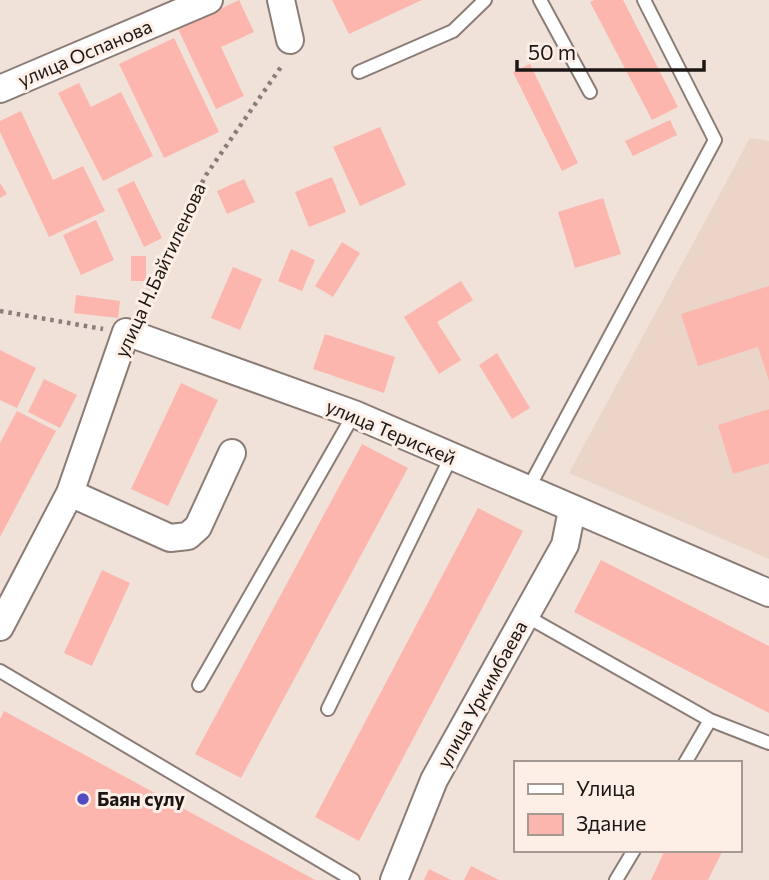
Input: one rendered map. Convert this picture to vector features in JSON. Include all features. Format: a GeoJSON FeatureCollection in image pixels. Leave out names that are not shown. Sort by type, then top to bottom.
{"type":"FeatureCollection","features":[{"type":"Feature","properties":{"kind":"street","name":"улица Оспанова"},"geometry":{"type":"LineString","coordinates":[[0,89],[209,0]]}},
{"type":"Feature","properties":{"kind":"street"},"geometry":{"type":"LineString","coordinates":[[281,0],[290,40]]}},
{"type":"Feature","properties":{"kind":"street","name":"улица Терискей"},"geometry":{"type":"LineString","coordinates":[[127,332],[354,414],[527,491],[769,593]]}},
{"type":"Feature","properties":{"kind":"street","name":"улица Н.Байтиленова"},"geometry":{"type":"LineString","coordinates":[[0,626],[70,493],[127,332]]}},
{"type":"Feature","properties":{"kind":"street"},"geometry":{"type":"LineString","coordinates":[[70,493],[170,538],[188,536],[198,527],[232,453]]}},
{"type":"Feature","properties":{"kind":"street","name":"улица Уркимбаева"},"geometry":{"type":"LineString","coordinates":[[394,880],[434,780],[565,545],[572,510]]}},
{"type":"Feature","properties":{"kind":"lane"},"geometry":{"type":"LineString","coordinates":[[359,72],[453,31],[485,0]]}},
{"type":"Feature","properties":{"kind":"lane"},"geometry":{"type":"LineString","coordinates":[[540,0],[590,92]]}},
{"type":"Feature","properties":{"kind":"lane"},"geometry":{"type":"LineString","coordinates":[[527,491],[715,140],[644,0]]}},
{"type":"Feature","properties":{"kind":"lane"},"geometry":{"type":"LineString","coordinates":[[199,685],[354,414]]}},
{"type":"Feature","properties":{"kind":"lane"},"geometry":{"type":"LineString","coordinates":[[328,709],[451,457]]}},
{"type":"Feature","properties":{"kind":"lane"},"geometry":{"type":"LineString","coordinates":[[526,616],[710,720],[769,743]]}},
{"type":"Feature","properties":{"kind":"lane"},"geometry":{"type":"LineString","coordinates":[[0,671],[353,880]]}},
{"type":"Feature","properties":{"kind":"lane"},"geometry":{"type":"LineString","coordinates":[[686,761],[710,720]]}},
{"type":"Feature","properties":{"kind":"lane"},"geometry":{"type":"LineString","coordinates":[[616,880],[633,852]]}},
{"type":"Feature","properties":{"kind":"path","name":"улица Н.Байтиленова"},"geometry":{"type":"LineString","coordinates":[[127,332],[206,174],[285,61],[290,40]]}},
{"type":"Feature","properties":{"kind":"path"},"geometry":{"type":"LineString","coordinates":[[0,311],[127,332]]}},
{"type":"Feature","properties":{"kind":"shaded area"},"geometry":{"type":"Polygon","coordinates":[[[750,138],[769,141],[769,559],[569,473],[750,138]]]}},
{"type":"Feature","properties":{"kind":"building"},"geometry":{"type":"Polygon","coordinates":[[[239,0],[254,32],[221,47],[244,96],[216,109],[178,29],[239,0]]]}},
{"type":"Feature","properties":{"kind":"building"},"geometry":{"type":"Polygon","coordinates":[[[332,0],[422,0],[349,34],[332,0]]]}},
{"type":"Feature","properties":{"kind":"building"},"geometry":{"type":"Polygon","coordinates":[[[623,0],[678,107],[652,120],[590,2],[623,0]]]}},
{"type":"Feature","properties":{"kind":"building"},"geometry":{"type":"Polygon","coordinates":[[[174,38],[219,132],[164,158],[119,64],[174,38]]]}},
{"type":"Feature","properties":{"kind":"building"},"geometry":{"type":"Polygon","coordinates":[[[530,64],[578,163],[562,171],[513,72],[530,64]]]}},
{"type":"Feature","properties":{"kind":"building"},"geometry":{"type":"Polygon","coordinates":[[[79,83],[91,107],[121,92],[153,156],[103,181],[58,93],[79,83]]]}},
{"type":"Feature","properties":{"kind":"building"},"geometry":{"type":"Polygon","coordinates":[[[21,111],[53,180],[83,166],[105,211],[49,237],[0,132],[0,121],[21,111]]]}},
{"type":"Feature","properties":{"kind":"building"},"geometry":{"type":"Polygon","coordinates":[[[670,120],[677,135],[633,156],[625,141],[670,120]]]}},
{"type":"Feature","properties":{"kind":"building"},"geometry":{"type":"Polygon","coordinates":[[[380,127],[406,185],[360,206],[333,147],[380,127]]]}},
{"type":"Feature","properties":{"kind":"building"},"geometry":{"type":"Polygon","coordinates":[[[332,177],[346,212],[309,227],[295,192],[332,177]]]}},
{"type":"Feature","properties":{"kind":"building"},"geometry":{"type":"Polygon","coordinates":[[[244,179],[255,202],[227,214],[217,191],[244,179]]]}},
{"type":"Feature","properties":{"kind":"building"},"geometry":{"type":"Polygon","coordinates":[[[134,181],[162,238],[144,247],[117,189],[134,181]]]}},
{"type":"Feature","properties":{"kind":"building"},"geometry":{"type":"Polygon","coordinates":[[[0,183],[7,194],[0,198],[0,183]]]}},
{"type":"Feature","properties":{"kind":"building"},"geometry":{"type":"Polygon","coordinates":[[[603,198],[621,254],[575,268],[558,212],[603,198]]]}},
{"type":"Feature","properties":{"kind":"building"},"geometry":{"type":"Polygon","coordinates":[[[96,220],[114,260],[81,275],[63,235],[96,220]]]}},
{"type":"Feature","properties":{"kind":"building"},"geometry":{"type":"Polygon","coordinates":[[[342,242],[360,253],[333,297],[315,286],[342,242]]]}},
{"type":"Feature","properties":{"kind":"building"},"geometry":{"type":"Polygon","coordinates":[[[291,249],[315,260],[302,291],[278,281],[291,249]]]}},
{"type":"Feature","properties":{"kind":"building"},"geometry":{"type":"Polygon","coordinates":[[[131,256],[146,256],[146,281],[131,281],[131,256]]]}},
{"type":"Feature","properties":{"kind":"building"},"geometry":{"type":"Polygon","coordinates":[[[233,267],[262,279],[240,330],[211,318],[233,267]]]}},
{"type":"Feature","properties":{"kind":"building"},"geometry":{"type":"Polygon","coordinates":[[[461,281],[473,300],[437,322],[461,360],[439,374],[404,317],[461,281]]]}},
{"type":"Feature","properties":{"kind":"building"},"geometry":{"type":"Polygon","coordinates":[[[769,286],[769,381],[758,347],[698,366],[681,314],[769,286]]]}},
{"type":"Feature","properties":{"kind":"building"},"geometry":{"type":"Polygon","coordinates":[[[76,295],[120,301],[118,318],[74,313],[76,295]]]}},
{"type":"Feature","properties":{"kind":"building"},"geometry":{"type":"Polygon","coordinates":[[[325,334],[395,357],[384,393],[313,369],[325,334]]]}},
{"type":"Feature","properties":{"kind":"building"},"geometry":{"type":"Polygon","coordinates":[[[0,350],[36,368],[17,408],[0,400],[0,350]]]}},
{"type":"Feature","properties":{"kind":"building"},"geometry":{"type":"Polygon","coordinates":[[[497,353],[530,408],[512,419],[479,365],[497,353]]]}},
{"type":"Feature","properties":{"kind":"building"},"geometry":{"type":"Polygon","coordinates":[[[44,379],[77,395],[60,428],[28,412],[44,379]]]}},
{"type":"Feature","properties":{"kind":"building"},"geometry":{"type":"Polygon","coordinates":[[[181,383],[218,400],[168,506],[131,489],[181,383]]]}},
{"type":"Feature","properties":{"kind":"building"},"geometry":{"type":"Polygon","coordinates":[[[769,409],[769,463],[733,474],[718,425],[769,409]]]}},
{"type":"Feature","properties":{"kind":"building"},"geometry":{"type":"Polygon","coordinates":[[[17,411],[56,431],[0,537],[0,443],[17,411]]]}},
{"type":"Feature","properties":{"kind":"building"},"geometry":{"type":"Polygon","coordinates":[[[362,444],[408,468],[241,778],[195,754],[362,444]]]}},
{"type":"Feature","properties":{"kind":"building"},"geometry":{"type":"Polygon","coordinates":[[[478,508],[523,531],[359,841],[315,817],[478,508]]]}},
{"type":"Feature","properties":{"kind":"building"},"geometry":{"type":"Polygon","coordinates":[[[601,560],[769,646],[769,713],[574,612],[601,560]]]}},
{"type":"Feature","properties":{"kind":"building"},"geometry":{"type":"Polygon","coordinates":[[[102,570],[130,583],[92,666],[64,653],[102,570]]]}},
{"type":"Feature","properties":{"kind":"building","name":"Баян сулу"},"geometry":{"type":"Polygon","coordinates":[[[4,711],[315,880],[0,880],[0,719],[4,711]]]}},
{"type":"Feature","properties":{"kind":"building"},"geometry":{"type":"Polygon","coordinates":[[[664,852],[722,852],[708,880],[651,880],[664,852]]]}},
{"type":"Feature","properties":{"kind":"building"},"geometry":{"type":"Polygon","coordinates":[[[471,866],[499,880],[464,880],[471,866]]]}},
{"type":"Feature","properties":{"kind":"building"},"geometry":{"type":"Polygon","coordinates":[[[429,869],[451,880],[424,880],[429,869]]]}},
{"type":"Feature","properties":{"kind":"place","name":"Баян сулу"},"geometry":{"type":"Point","coordinates":[83,799]}}]}
